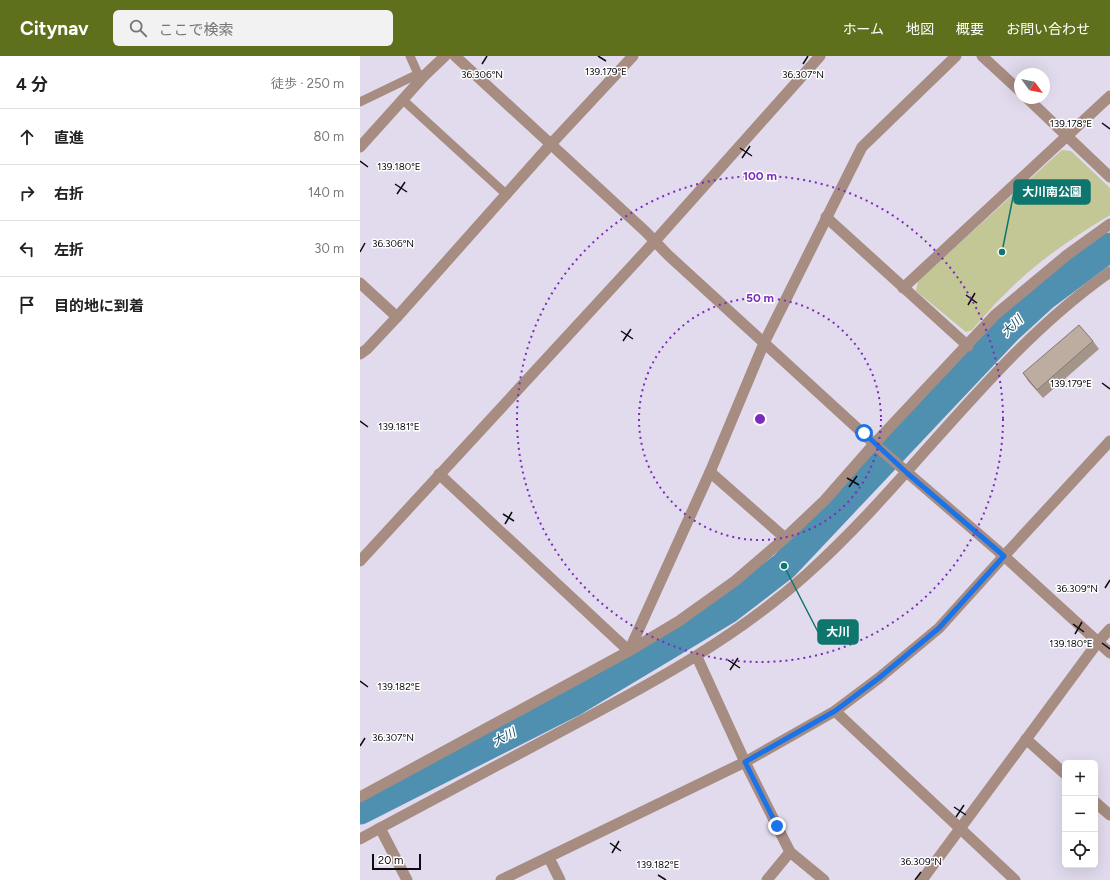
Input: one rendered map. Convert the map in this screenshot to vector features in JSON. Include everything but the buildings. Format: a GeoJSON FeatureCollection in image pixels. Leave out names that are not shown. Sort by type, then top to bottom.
{"type":"FeatureCollection","features":[{"type":"Feature","properties":{"kind":"street"},"geometry":{"type":"LineString","coordinates":[[360,147],[421,75],[446,56]]}},
{"type":"Feature","properties":{"kind":"street"},"geometry":{"type":"LineString","coordinates":[[455,56],[655,241],[668,255],[877,446],[1004,556],[1110,653]]}},
{"type":"Feature","properties":{"kind":"street"},"geometry":{"type":"LineString","coordinates":[[360,354],[367,349],[397,317],[551,144],[633,56]]}},
{"type":"Feature","properties":{"kind":"street"},"geometry":{"type":"LineString","coordinates":[[360,561],[655,241],[820,56]]}},
{"type":"Feature","properties":{"kind":"street"},"geometry":{"type":"LineString","coordinates":[[629,651],[710,472],[764,342],[862,147],[956,56]]}},
{"type":"Feature","properties":{"kind":"street"},"geometry":{"type":"LineString","coordinates":[[982,56],[1014,85]]}},
{"type":"Feature","properties":{"kind":"street"},"geometry":{"type":"LineString","coordinates":[[903,288],[1110,96]]}},
{"type":"Feature","properties":{"kind":"street"},"geometry":{"type":"LineString","coordinates":[[1033,104],[1110,177]]}},
{"type":"Feature","properties":{"kind":"street"},"geometry":{"type":"LineString","coordinates":[[826,217],[968,346]]}},
{"type":"Feature","properties":{"kind":"street"},"geometry":{"type":"LineString","coordinates":[[360,797],[629,651],[679,621],[735,581],[785,538],[825,500],[877,446],[995,315],[1067,254],[1110,224]]}},
{"type":"Feature","properties":{"kind":"street"},"geometry":{"type":"LineString","coordinates":[[360,838],[651,684],[698,656],[745,625],[807,575],[1023,344],[1060,311],[1110,272]]}},
{"type":"Feature","properties":{"kind":"street"},"geometry":{"type":"LineString","coordinates":[[360,283],[397,317]]}},
{"type":"Feature","properties":{"kind":"street"},"geometry":{"type":"LineString","coordinates":[[501,880],[745,762],[835,711],[879,678],[939,628],[1110,441]]}},
{"type":"Feature","properties":{"kind":"street"},"geometry":{"type":"LineString","coordinates":[[710,472],[785,538]]}},
{"type":"Feature","properties":{"kind":"street"},"geometry":{"type":"LineString","coordinates":[[439,474],[629,651]]}},
{"type":"Feature","properties":{"kind":"street"},"geometry":{"type":"LineString","coordinates":[[922,880],[1098,642],[1110,629]]}},
{"type":"Feature","properties":{"kind":"street"},"geometry":{"type":"LineString","coordinates":[[698,656],[745,762],[790,852],[824,880]]}},
{"type":"Feature","properties":{"kind":"street"},"geometry":{"type":"LineString","coordinates":[[835,711],[1015,880]]}},
{"type":"Feature","properties":{"kind":"street"},"geometry":{"type":"LineString","coordinates":[[1026,739],[1062,771]]}},
{"type":"Feature","properties":{"kind":"street"},"geometry":{"type":"LineString","coordinates":[[1098,805],[1110,815]]}},
{"type":"Feature","properties":{"kind":"street"},"geometry":{"type":"LineString","coordinates":[[380,828],[407,880]]}},
{"type":"Feature","properties":{"kind":"street"},"geometry":{"type":"LineString","coordinates":[[767,880],[790,852]]}},
{"type":"Feature","properties":{"kind":"street"},"geometry":{"type":"LineString","coordinates":[[549,858],[560,880]]}},
{"type":"Feature","properties":{"kind":"lane"},"geometry":{"type":"LineString","coordinates":[[360,102],[421,75],[410,56]]}},
{"type":"Feature","properties":{"kind":"lane"},"geometry":{"type":"LineString","coordinates":[[402,99],[507,195]]}},
{"type":"Feature","properties":{"kind":"green space"},"geometry":{"type":"Polygon","coordinates":[[[1062,150],[1071,151],[1110,188],[1110,215],[1068,242],[1029,271],[992,307],[972,330],[966,332],[916,291],[918,281],[1062,150]]]}},
{"type":"Feature","properties":{"kind":"waterway","name":"大川"},"geometry":{"type":"LineString","coordinates":[[360,810],[573,702],[728,609],[784,566],[1008,329],[1044,296],[1110,247]]}},
{"type":"Feature","properties":{"kind":"place","name":"大川南公園"},"geometry":{"type":"Point","coordinates":[1002,252]}},
{"type":"Feature","properties":{"kind":"place","name":"大川"},"geometry":{"type":"Point","coordinates":[784,566]}},
{"type":"Feature","properties":{"kind":"route"},"geometry":{"type":"LineString","coordinates":[[777,826],[745,762],[835,711],[879,678],[939,628],[975,590],[1004,556],[907,473],[864,433]]}}]}
